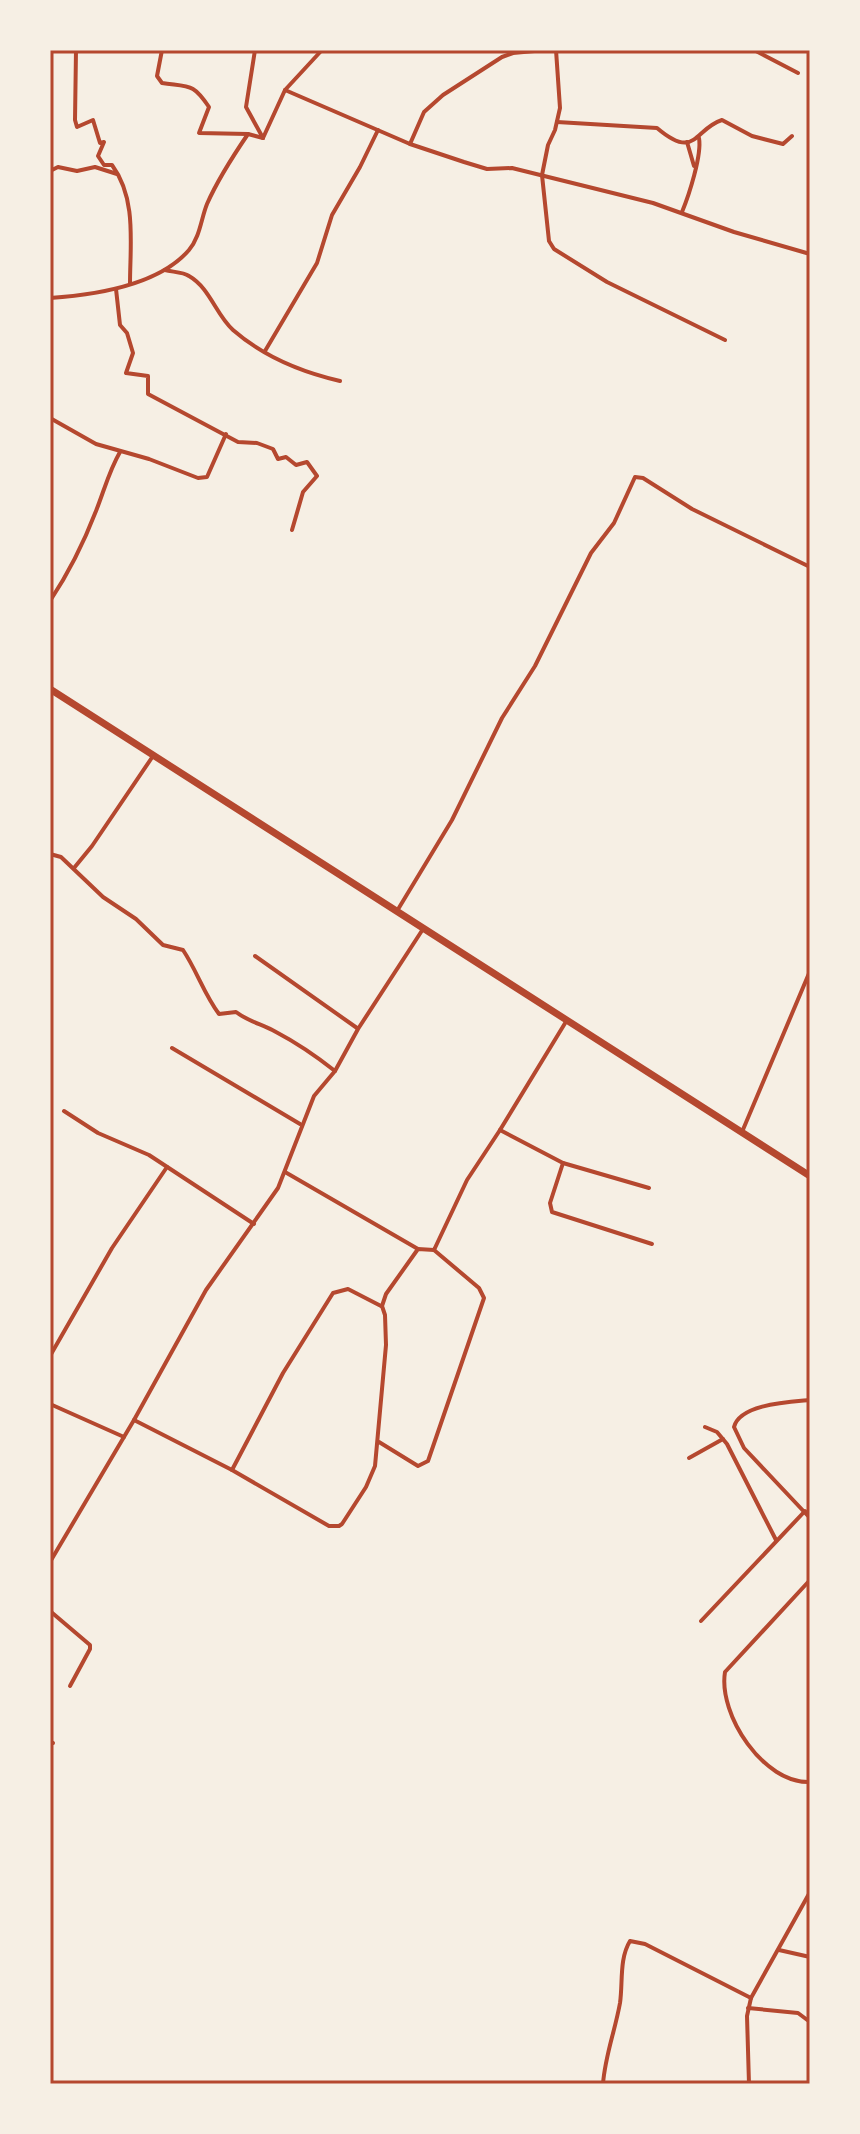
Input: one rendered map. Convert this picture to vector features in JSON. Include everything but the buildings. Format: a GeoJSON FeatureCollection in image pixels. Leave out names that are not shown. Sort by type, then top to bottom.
{"type":"FeatureCollection","features":[{"type":"Feature","properties":{"kind":"main road"},"geometry":{"type":"LineString","coordinates":[[50,689],[810,1176]]}},
{"type":"Feature","properties":{"kind":"street"},"geometry":{"type":"LineString","coordinates":[[76,50],[77,127],[93,120],[100,143],[104,142],[98,156],[104,165],[112,165],[120,175],[127,193],[130,284]]}},
{"type":"Feature","properties":{"kind":"street"},"geometry":{"type":"LineString","coordinates":[[162,50],[157,76],[162,83],[192,88],[203,96],[209,107],[199,133],[248,134],[263,138]]}},
{"type":"Feature","properties":{"kind":"street"},"geometry":{"type":"LineString","coordinates":[[255,50],[246,107],[263,138]]}},
{"type":"Feature","properties":{"kind":"street"},"geometry":{"type":"LineString","coordinates":[[263,138],[285,90],[322,50]]}},
{"type":"Feature","properties":{"kind":"street"},"geometry":{"type":"LineString","coordinates":[[410,144],[424,112],[443,95],[502,57],[545,50]]}},
{"type":"Feature","properties":{"kind":"street"},"geometry":{"type":"LineString","coordinates":[[556,50],[560,89],[557,122],[542,175],[549,241],[554,249],[607,282],[725,340]]}},
{"type":"Feature","properties":{"kind":"street"},"geometry":{"type":"LineString","coordinates":[[754,50],[798,73]]}},
{"type":"Feature","properties":{"kind":"street"},"geometry":{"type":"LineString","coordinates":[[285,90],[410,144],[487,169],[512,168],[542,175],[682,213],[810,254]]}},
{"type":"Feature","properties":{"kind":"street"},"geometry":{"type":"LineString","coordinates":[[557,122],[657,128],[670,139],[687,142],[699,138],[722,120],[752,136],[783,144],[792,136]]}},
{"type":"Feature","properties":{"kind":"street"},"geometry":{"type":"LineString","coordinates":[[265,351],[317,263],[332,215],[378,130]]}},
{"type":"Feature","properties":{"kind":"street"},"geometry":{"type":"LineString","coordinates":[[50,298],[116,289],[162,269],[190,249],[215,188],[248,134]]}},
{"type":"Feature","properties":{"kind":"street"},"geometry":{"type":"LineString","coordinates":[[682,213],[701,148],[699,138]]}},
{"type":"Feature","properties":{"kind":"street"},"geometry":{"type":"LineString","coordinates":[[687,142],[694,166]]}},
{"type":"Feature","properties":{"kind":"street"},"geometry":{"type":"LineString","coordinates":[[50,171],[58,167],[77,171],[95,167],[120,175]]}},
{"type":"Feature","properties":{"kind":"street"},"geometry":{"type":"LineString","coordinates":[[162,269],[189,276],[211,297],[231,328],[265,351],[297,370],[340,381]]}},
{"type":"Feature","properties":{"kind":"street"},"geometry":{"type":"LineString","coordinates":[[116,289],[120,325],[127,333],[133,353],[126,373],[148,376],[148,394],[238,442],[257,443],[273,449],[278,459],[286,457],[296,465],[307,462],[317,476],[303,492],[292,530]]}},
{"type":"Feature","properties":{"kind":"street"},"geometry":{"type":"LineString","coordinates":[[50,418],[96,444],[203,478],[210,472],[226,434]]}},
{"type":"Feature","properties":{"kind":"street"},"geometry":{"type":"LineString","coordinates":[[50,601],[97,509],[108,474],[120,452]]}},
{"type":"Feature","properties":{"kind":"street"},"geometry":{"type":"LineString","coordinates":[[396,911],[452,820],[502,718],[541,653],[591,553],[614,523],[635,477],[643,478],[692,509],[810,567]]}},
{"type":"Feature","properties":{"kind":"street"},"geometry":{"type":"LineString","coordinates":[[74,868],[153,756]]}},
{"type":"Feature","properties":{"kind":"street"},"geometry":{"type":"LineString","coordinates":[[50,854],[61,857],[103,897],[136,919],[163,945],[183,950],[198,973],[207,998],[219,1014],[236,1012],[247,1021],[272,1029],[335,1071]]}},
{"type":"Feature","properties":{"kind":"street"},"geometry":{"type":"LineString","coordinates":[[50,1562],[206,1290],[254,1224],[285,1172],[314,1096],[335,1071],[358,1029],[423,929]]}},
{"type":"Feature","properties":{"kind":"street"},"geometry":{"type":"LineString","coordinates":[[255,956],[358,1029]]}},
{"type":"Feature","properties":{"kind":"street"},"geometry":{"type":"LineString","coordinates":[[741,1134],[810,971]]}},
{"type":"Feature","properties":{"kind":"street"},"geometry":{"type":"LineString","coordinates":[[434,1250],[467,1180],[567,1020]]}},
{"type":"Feature","properties":{"kind":"street"},"geometry":{"type":"LineString","coordinates":[[172,1048],[301,1124]]}},
{"type":"Feature","properties":{"kind":"street"},"geometry":{"type":"LineString","coordinates":[[64,1111],[98,1133],[149,1155],[254,1224]]}},
{"type":"Feature","properties":{"kind":"street"},"geometry":{"type":"LineString","coordinates":[[500,1130],[563,1163],[649,1188]]}},
{"type":"Feature","properties":{"kind":"street"},"geometry":{"type":"LineString","coordinates":[[563,1163],[550,1203],[552,1212],[652,1244]]}},
{"type":"Feature","properties":{"kind":"street"},"geometry":{"type":"LineString","coordinates":[[50,1356],[112,1248],[167,1167]]}},
{"type":"Feature","properties":{"kind":"street"},"geometry":{"type":"LineString","coordinates":[[285,1172],[418,1249],[434,1250],[479,1288],[484,1298],[428,1461],[418,1466],[379,1442]]}},
{"type":"Feature","properties":{"kind":"street"},"geometry":{"type":"LineString","coordinates":[[134,1420],[334,1527],[342,1524],[366,1487],[375,1466],[386,1345],[382,1306],[386,1294],[418,1249]]}},
{"type":"Feature","properties":{"kind":"street"},"geometry":{"type":"LineString","coordinates":[[232,1470],[283,1373],[333,1293],[348,1289],[382,1306]]}},
{"type":"Feature","properties":{"kind":"street"},"geometry":{"type":"LineString","coordinates":[[810,1400],[745,1412],[739,1416],[734,1427],[744,1448],[810,1518]]}},
{"type":"Feature","properties":{"kind":"street"},"geometry":{"type":"LineString","coordinates":[[50,1404],[124,1437]]}},
{"type":"Feature","properties":{"kind":"street"},"geometry":{"type":"LineString","coordinates":[[705,1427],[717,1432],[723,1439],[776,1540]]}},
{"type":"Feature","properties":{"kind":"street"},"geometry":{"type":"LineString","coordinates":[[689,1458],[723,1439]]}},
{"type":"Feature","properties":{"kind":"street"},"geometry":{"type":"LineString","coordinates":[[701,1621],[805,1511]]}},
{"type":"Feature","properties":{"kind":"street"},"geometry":{"type":"LineString","coordinates":[[810,1580],[725,1672],[723,1686],[739,1732],[761,1761],[798,1783],[810,1782]]}},
{"type":"Feature","properties":{"kind":"street"},"geometry":{"type":"LineString","coordinates":[[50,1611],[90,1645],[70,1686]]}},
{"type":"Feature","properties":{"kind":"street"},"geometry":{"type":"LineString","coordinates":[[749,2084],[748,2008],[751,1998],[810,1892]]}},
{"type":"Feature","properties":{"kind":"street"},"geometry":{"type":"LineString","coordinates":[[603,2084],[620,2000],[623,1964],[630,1941],[638,1941],[667,1954],[751,1998]]}},
{"type":"Feature","properties":{"kind":"street"},"geometry":{"type":"LineString","coordinates":[[779,1950],[810,1957]]}},
{"type":"Feature","properties":{"kind":"street"},"geometry":{"type":"LineString","coordinates":[[748,2008],[798,2013],[810,2022]]}}]}
